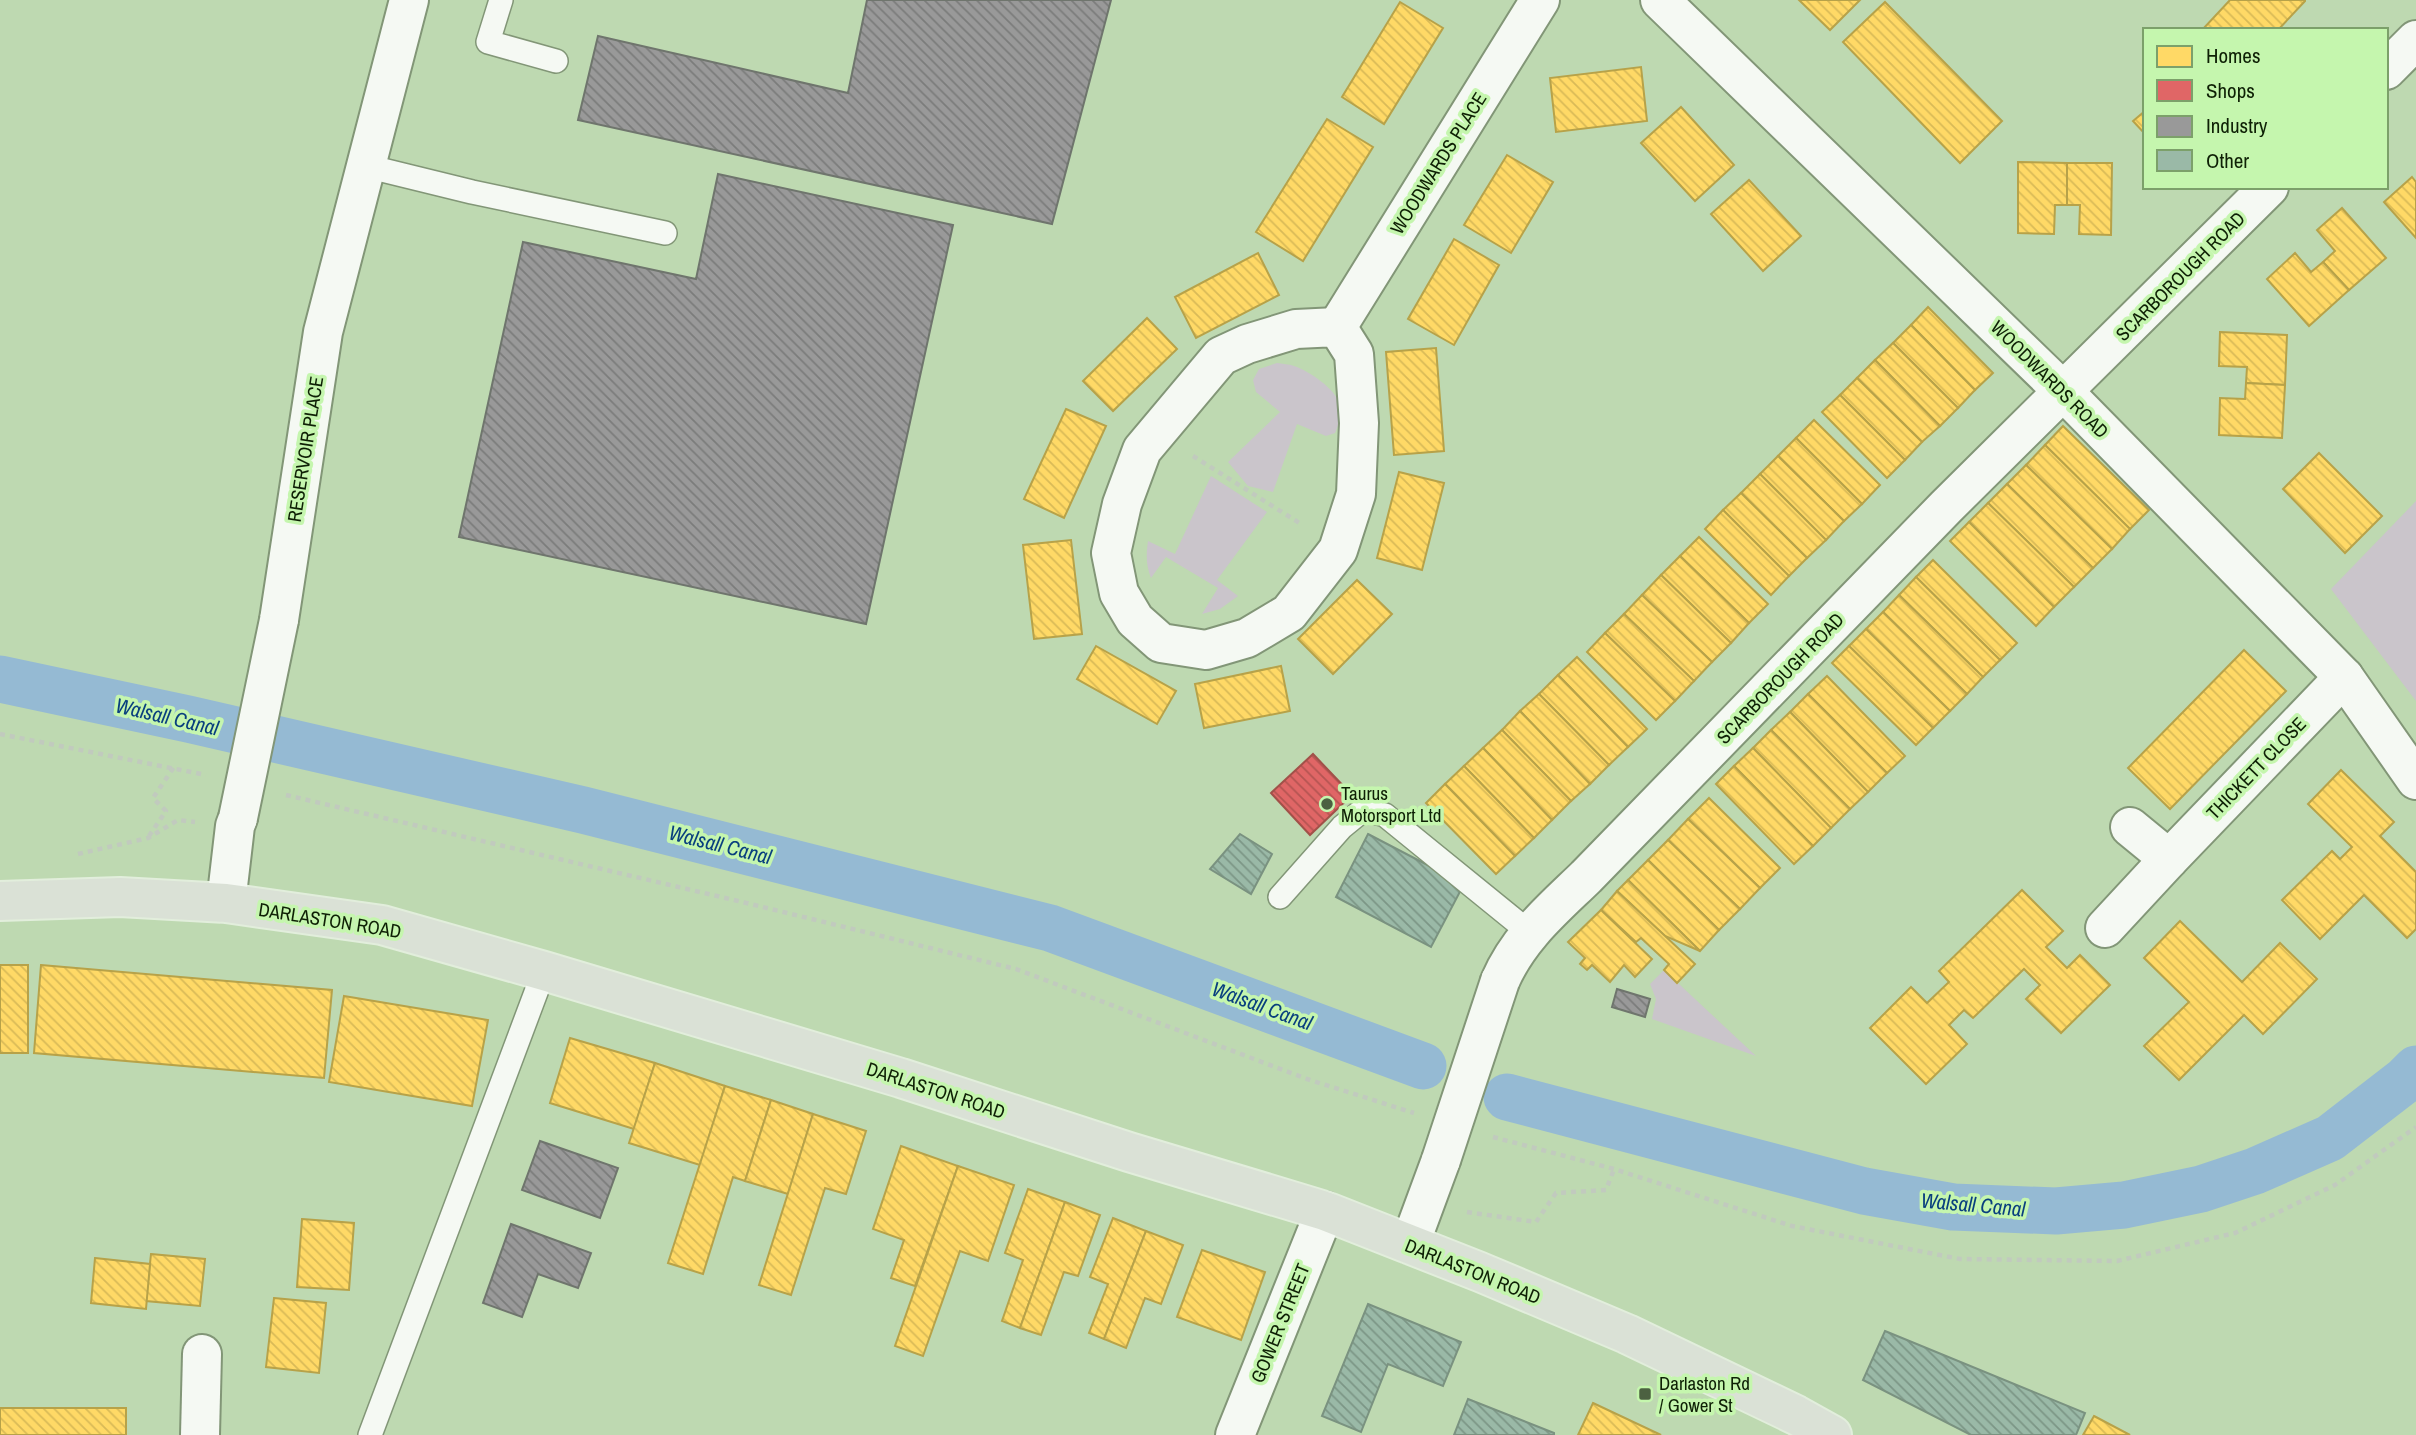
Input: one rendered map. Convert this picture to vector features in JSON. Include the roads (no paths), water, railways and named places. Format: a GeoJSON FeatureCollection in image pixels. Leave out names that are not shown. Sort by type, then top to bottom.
{"type":"FeatureCollection","features":[{"type":"Feature","properties":{"kind":"main road","name":"DARLASTON ROAD"},"geometry":{"type":"LineString","coordinates":[[0,901],[120,897],[226,903],[382,925],[544,971],[901,1078],[1129,1152],[1325,1211],[1627,1335],[1796,1415],[1832,1435]]}},
{"type":"Feature","properties":{"kind":"street","name":"RESERVOIR PLACE"},"geometry":{"type":"LineString","coordinates":[[226,903],[235,827],[279,620],[323,332],[410,0]]}},
{"type":"Feature","properties":{"kind":"street","name":"WOODWARDS PLACE"},"geometry":{"type":"LineString","coordinates":[[1337,327],[1540,0]]}},
{"type":"Feature","properties":{"kind":"street","name":"WOODWARDS ROAD"},"geometry":{"type":"LineString","coordinates":[[1660,0],[2064,391],[2344,677],[2416,780]]}},
{"type":"Feature","properties":{"kind":"street"},"geometry":{"type":"LineString","coordinates":[[2388,68],[2416,40]]}},
{"type":"Feature","properties":{"kind":"street","name":"SCARBOROUGH ROAD"},"geometry":{"type":"LineString","coordinates":[[1410,1244],[1441,1160],[1500,981],[1508,962],[1530,932],[1947,507],[2267,189]]}},
{"type":"Feature","properties":{"kind":"street"},"geometry":{"type":"LineString","coordinates":[[1337,327],[1354,354],[1359,423],[1356,494],[1339,547],[1289,613],[1247,638],[1206,650],[1161,643],[1135,620],[1119,593],[1111,553],[1122,504],[1142,450],[1221,356],[1247,344],[1296,329],[1337,327]]}},
{"type":"Feature","properties":{"kind":"street","name":"THICKETT CLOSE"},"geometry":{"type":"LineString","coordinates":[[2105,928],[2344,677]]}},
{"type":"Feature","properties":{"kind":"street"},"geometry":{"type":"LineString","coordinates":[[2130,827],[2169,859]]}},
{"type":"Feature","properties":{"kind":"street","name":"GOWER STREET"},"geometry":{"type":"LineString","coordinates":[[1235,1435],[1325,1211]]}},
{"type":"Feature","properties":{"kind":"street"},"geometry":{"type":"LineString","coordinates":[[200,1435],[202,1354]]}},
{"type":"Feature","properties":{"kind":"lane"},"geometry":{"type":"LineString","coordinates":[[501,0],[488,42],[556,61]]}},
{"type":"Feature","properties":{"kind":"lane"},"geometry":{"type":"LineString","coordinates":[[366,166],[472,192],[665,233]]}},
{"type":"Feature","properties":{"kind":"lane"},"geometry":{"type":"LineString","coordinates":[[1280,897],[1348,822],[1364,809],[1385,815],[1530,932]]}},
{"type":"Feature","properties":{"kind":"lane"},"geometry":{"type":"LineString","coordinates":[[370,1435],[544,971]]}},
{"type":"Feature","properties":{"kind":"waterway","name":"Walsall Canal"},"geometry":{"type":"LineString","coordinates":[[0,679],[188,719],[583,810],[1050,928],[1423,1066]]}},
{"type":"Feature","properties":{"kind":"waterway","name":"Walsall Canal"},"geometry":{"type":"LineString","coordinates":[[1507,1097],[1864,1191],[1953,1207],[2056,1211],[2124,1205],[2201,1189],[2255,1171],[2330,1138],[2416,1069]]}},
{"type":"Feature","properties":{"kind":"place","name":"Taurus Motorsport Ltd"},"geometry":{"type":"Point","coordinates":[1327,804]}},
{"type":"Feature","properties":{"kind":"place","name":"Darlaston Rd / Gower St"},"geometry":{"type":"Point","coordinates":[1645,1394]}}]}
